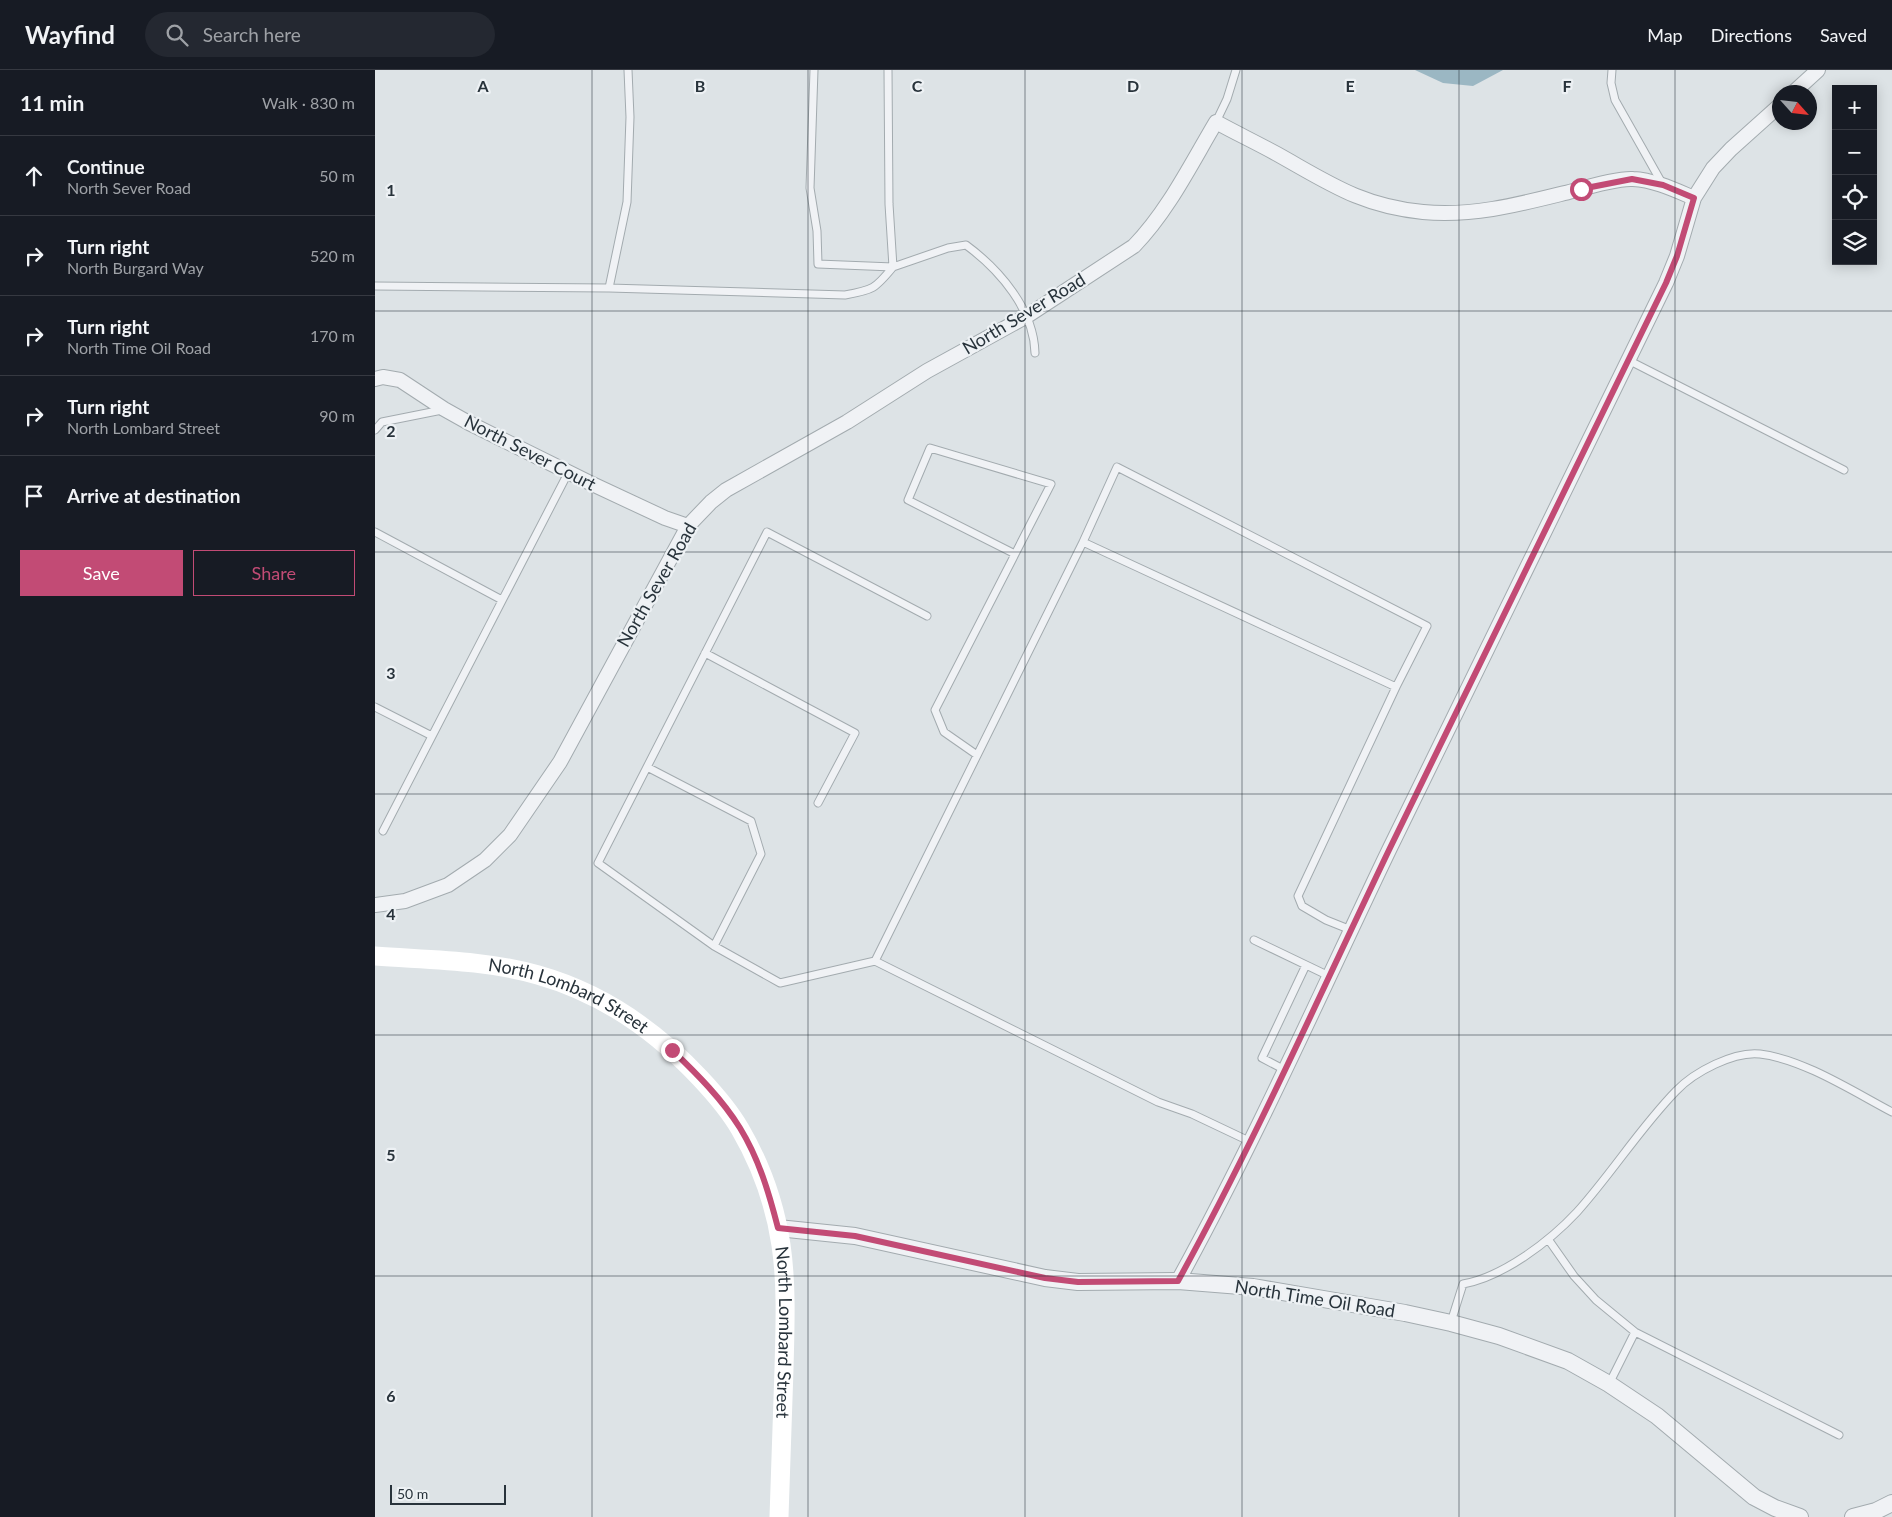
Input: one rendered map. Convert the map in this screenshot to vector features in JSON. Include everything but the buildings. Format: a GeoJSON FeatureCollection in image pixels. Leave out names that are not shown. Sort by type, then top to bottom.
{"type":"FeatureCollection","features":[{"type":"Feature","properties":{"kind":"main road","name":"North Lombard Street"},"geometry":{"type":"LineString","coordinates":[[375,956],[481,964],[521,971],[563,982],[618,1009],[655,1035],[705,1083],[726,1108],[740,1128],[759,1165],[778,1228],[785,1289],[779,1517]]}},
{"type":"Feature","properties":{"kind":"street"},"geometry":{"type":"LineString","coordinates":[[1802,85],[1818,70]]}},
{"type":"Feature","properties":{"kind":"street"},"geometry":{"type":"LineString","coordinates":[[1178,1281],[1215,1214],[1251,1142],[1444,736],[1628,360],[1677,256],[1694,198],[1713,168],[1772,112]]}},
{"type":"Feature","properties":{"kind":"street"},"geometry":{"type":"LineString","coordinates":[[1216,122],[1351,194],[1385,207],[1415,211],[1461,213],[1491,210],[1632,179],[1663,185],[1694,198]]}},
{"type":"Feature","properties":{"kind":"street","name":"North Sever Road"},"geometry":{"type":"LineString","coordinates":[[375,905],[405,901],[448,884],[485,860],[510,835],[559,762],[688,526],[711,502],[726,490],[847,422],[927,371],[1027,316],[1134,246],[1146,234],[1159,216],[1216,122]]}},
{"type":"Feature","properties":{"kind":"street","name":"North Sever Court"},"geometry":{"type":"LineString","coordinates":[[375,378],[383,377],[400,380],[444,409],[569,473],[665,518],[688,526]]}},
{"type":"Feature","properties":{"kind":"street","name":"North Time Oil Road"},"geometry":{"type":"LineString","coordinates":[[778,1228],[855,1236],[1045,1278],[1078,1282],[1178,1281],[1218,1283],[1298,1294],[1451,1323],[1499,1336],[1568,1361],[1609,1384],[1657,1416],[1754,1497],[1775,1508],[1800,1517]]}},
{"type":"Feature","properties":{"kind":"street"},"geometry":{"type":"LineString","coordinates":[[1853,1517],[1876,1511],[1892,1503]]}},
{"type":"Feature","properties":{"kind":"lane"},"geometry":{"type":"LineString","coordinates":[[609,288],[627,202],[628,70]]}},
{"type":"Feature","properties":{"kind":"lane"},"geometry":{"type":"LineString","coordinates":[[814,70],[810,188],[817,231],[818,264],[893,267],[948,248],[966,245],[981,256],[998,274],[1019,302],[1027,316],[1035,343],[1035,353]]}},
{"type":"Feature","properties":{"kind":"lane"},"geometry":{"type":"LineString","coordinates":[[375,286],[609,288],[845,294],[869,290],[881,282],[893,267],[889,204],[889,70]]}},
{"type":"Feature","properties":{"kind":"lane"},"geometry":{"type":"LineString","coordinates":[[1216,122],[1227,99],[1236,70]]}},
{"type":"Feature","properties":{"kind":"lane"},"geometry":{"type":"LineString","coordinates":[[1612,70],[1611,83],[1615,100],[1663,185]]}},
{"type":"Feature","properties":{"kind":"lane"},"geometry":{"type":"LineString","coordinates":[[1628,360],[1845,470]]}},
{"type":"Feature","properties":{"kind":"lane"},"geometry":{"type":"LineString","coordinates":[[375,430],[382,422],[444,409]]}},
{"type":"Feature","properties":{"kind":"lane"},"geometry":{"type":"LineString","coordinates":[[977,755],[944,732],[935,710],[1051,484],[930,448],[908,500],[1015,554]]}},
{"type":"Feature","properties":{"kind":"lane"},"geometry":{"type":"LineString","coordinates":[[875,961],[1083,542],[1117,467],[1427,626],[1297,896],[1302,906],[1326,920],[1351,930]]}},
{"type":"Feature","properties":{"kind":"lane"},"geometry":{"type":"LineString","coordinates":[[383,831],[569,473]]}},
{"type":"Feature","properties":{"kind":"lane"},"geometry":{"type":"LineString","coordinates":[[375,532],[502,600]]}},
{"type":"Feature","properties":{"kind":"lane"},"geometry":{"type":"LineString","coordinates":[[927,616],[767,532],[597,863],[714,946],[780,983],[875,961],[1158,1102],[1192,1114],[1251,1142]]}},
{"type":"Feature","properties":{"kind":"lane"},"geometry":{"type":"LineString","coordinates":[[1083,542],[1396,687]]}},
{"type":"Feature","properties":{"kind":"lane"},"geometry":{"type":"LineString","coordinates":[[705,653],[855,733],[818,804]]}},
{"type":"Feature","properties":{"kind":"lane"},"geometry":{"type":"LineString","coordinates":[[375,707],[432,736]]}},
{"type":"Feature","properties":{"kind":"lane"},"geometry":{"type":"LineString","coordinates":[[647,767],[751,821],[761,854],[714,946]]}},
{"type":"Feature","properties":{"kind":"lane"},"geometry":{"type":"LineString","coordinates":[[1254,940],[1329,976]]}},
{"type":"Feature","properties":{"kind":"lane"},"geometry":{"type":"LineString","coordinates":[[1285,1070],[1262,1058],[1306,965]]}},
{"type":"Feature","properties":{"kind":"lane"},"geometry":{"type":"LineString","coordinates":[[1451,1323],[1463,1284],[1479,1281],[1516,1261],[1548,1239],[1577,1212],[1677,1089],[1719,1062],[1739,1054],[1759,1054],[1785,1059],[1812,1070],[1892,1112]]}},
{"type":"Feature","properties":{"kind":"lane"},"geometry":{"type":"LineString","coordinates":[[1548,1239],[1574,1276],[1596,1300],[1635,1332],[1839,1435]]}},
{"type":"Feature","properties":{"kind":"lane"},"geometry":{"type":"LineString","coordinates":[[1609,1384],[1635,1332]]}},
{"type":"Feature","properties":{"kind":"water"},"geometry":{"type":"Polygon","coordinates":[[[1415,70],[1503,70],[1473,86],[1443,83],[1415,70]]]}},
{"type":"Feature","properties":{"kind":"route"},"geometry":{"type":"LineString","coordinates":[[672,1050],[711,1089],[740,1128],[759,1165],[778,1228],[832,1232],[855,1236],[1045,1278],[1104,1283],[1145,1280],[1178,1281],[1215,1214],[1251,1142],[1444,736],[1666,283],[1677,256],[1694,198],[1663,185],[1632,179],[1581,189]]}}]}
